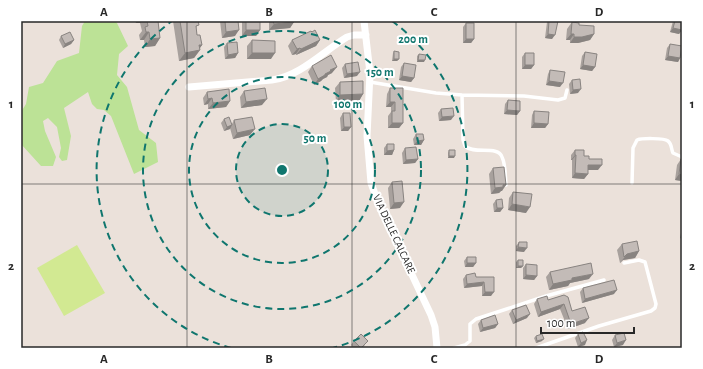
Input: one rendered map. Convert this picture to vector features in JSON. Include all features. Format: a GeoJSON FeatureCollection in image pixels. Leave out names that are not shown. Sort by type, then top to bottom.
{"type":"FeatureCollection","features":[{"type":"Feature","properties":{"kind":"street","name":"VIA DELLE CALCARE"},"geometry":{"type":"LineString","coordinates":[[364,21],[370,64],[366,136],[372,186],[431,315],[435,327],[437,348]]}},
{"type":"Feature","properties":{"kind":"street"},"geometry":{"type":"LineString","coordinates":[[188,88],[284,78],[347,37],[354,35],[366,35]]}},
{"type":"Feature","properties":{"kind":"lane"},"geometry":{"type":"LineString","coordinates":[[370,82],[431,93],[524,96],[560,100],[566,96],[567,90]]}},
{"type":"Feature","properties":{"kind":"lane"},"geometry":{"type":"LineString","coordinates":[[462,95],[464,144],[470,149],[495,151],[500,154],[503,159],[506,185]]}},
{"type":"Feature","properties":{"kind":"lane"},"geometry":{"type":"LineString","coordinates":[[632,183],[633,148],[637,140],[666,140],[670,144],[673,153],[682,157]]}},
{"type":"Feature","properties":{"kind":"lane"},"geometry":{"type":"LineString","coordinates":[[536,348],[599,326],[651,311],[655,308],[656,304],[645,262],[639,260],[624,263]]}},
{"type":"Feature","properties":{"kind":"lane"},"geometry":{"type":"LineString","coordinates":[[454,348],[465,345],[470,341],[470,324],[476,319],[546,296],[604,280]]}},
{"type":"Feature","properties":{"kind":"green space"},"geometry":{"type":"Polygon","coordinates":[[[85,21],[115,21],[128,46],[119,54],[117,75],[127,87],[139,130],[156,143],[158,162],[134,174],[111,116],[104,110],[97,109],[92,104],[88,92],[64,108],[71,136],[67,160],[62,161],[59,157],[61,148],[57,127],[48,118],[43,121],[45,131],[56,157],[53,166],[41,166],[21,144],[21,112],[26,104],[29,87],[43,83],[57,61],[79,53],[82,26],[85,21]]]}},
{"type":"Feature","properties":{"kind":"green space"},"geometry":{"type":"Polygon","coordinates":[[[77,245],[105,293],[64,316],[37,268],[77,245]]]}},
{"type":"Feature","properties":{"kind":"building"},"geometry":{"type":"Polygon","coordinates":[[[147,21],[158,21],[160,38],[150,39],[149,32],[146,32],[145,27],[148,26],[147,21]]]}},
{"type":"Feature","properties":{"kind":"building"},"geometry":{"type":"Polygon","coordinates":[[[180,21],[198,21],[199,25],[196,26],[197,35],[200,35],[202,45],[199,45],[200,50],[185,53],[180,21]]]}},
{"type":"Feature","properties":{"kind":"building"},"geometry":{"type":"Polygon","coordinates":[[[225,21],[238,21],[239,30],[226,32],[225,21]]]}},
{"type":"Feature","properties":{"kind":"building"},"geometry":{"type":"Polygon","coordinates":[[[246,21],[260,21],[260,30],[246,30],[246,21]]]}},
{"type":"Feature","properties":{"kind":"building"},"geometry":{"type":"Polygon","coordinates":[[[273,21],[294,21],[294,22],[274,24],[273,21]]]}},
{"type":"Feature","properties":{"kind":"building"},"geometry":{"type":"Polygon","coordinates":[[[549,21],[558,21],[555,35],[548,34],[549,21]]]}},
{"type":"Feature","properties":{"kind":"building"},"geometry":{"type":"Polygon","coordinates":[[[675,21],[682,21],[682,30],[673,28],[675,21]]]}},
{"type":"Feature","properties":{"kind":"building"},"geometry":{"type":"Polygon","coordinates":[[[572,22],[579,23],[579,25],[594,26],[594,34],[574,37],[574,34],[571,34],[572,22]]]}},
{"type":"Feature","properties":{"kind":"building"},"geometry":{"type":"Polygon","coordinates":[[[466,23],[474,23],[474,39],[466,39],[466,23]]]}},
{"type":"Feature","properties":{"kind":"building"},"geometry":{"type":"Polygon","coordinates":[[[315,30],[320,40],[301,49],[297,49],[292,40],[315,30]]]}},
{"type":"Feature","properties":{"kind":"building"},"geometry":{"type":"Polygon","coordinates":[[[70,32],[74,40],[65,44],[61,36],[70,32]]]}},
{"type":"Feature","properties":{"kind":"building"},"geometry":{"type":"Polygon","coordinates":[[[252,40],[275,41],[275,53],[252,53],[252,40]]]}},
{"type":"Feature","properties":{"kind":"building"},"geometry":{"type":"Polygon","coordinates":[[[237,42],[238,53],[228,55],[227,43],[237,42]]]}},
{"type":"Feature","properties":{"kind":"building"},"geometry":{"type":"Polygon","coordinates":[[[670,44],[682,46],[680,58],[668,56],[670,44]]]}},
{"type":"Feature","properties":{"kind":"building"},"geometry":{"type":"Polygon","coordinates":[[[394,51],[399,52],[399,59],[394,59],[394,51]]]}},
{"type":"Feature","properties":{"kind":"building"},"geometry":{"type":"Polygon","coordinates":[[[585,52],[597,54],[595,67],[583,65],[585,52]]]}},
{"type":"Feature","properties":{"kind":"building"},"geometry":{"type":"Polygon","coordinates":[[[525,53],[534,53],[534,65],[525,65],[525,53]]]}},
{"type":"Feature","properties":{"kind":"building"},"geometry":{"type":"Polygon","coordinates":[[[419,54],[426,55],[425,60],[418,60],[419,54]]]}},
{"type":"Feature","properties":{"kind":"building"},"geometry":{"type":"Polygon","coordinates":[[[331,55],[337,67],[330,70],[331,71],[318,79],[312,66],[331,55]]]}},
{"type":"Feature","properties":{"kind":"building"},"geometry":{"type":"Polygon","coordinates":[[[358,62],[360,72],[347,74],[345,64],[358,62]]]}},
{"type":"Feature","properties":{"kind":"building"},"geometry":{"type":"Polygon","coordinates":[[[404,63],[416,65],[414,78],[402,76],[404,63]]]}},
{"type":"Feature","properties":{"kind":"building"},"geometry":{"type":"Polygon","coordinates":[[[550,70],[565,72],[563,83],[549,81],[550,70]]]}},
{"type":"Feature","properties":{"kind":"building"},"geometry":{"type":"Polygon","coordinates":[[[580,79],[581,89],[573,90],[572,80],[580,79]]]}},
{"type":"Feature","properties":{"kind":"building"},"geometry":{"type":"Polygon","coordinates":[[[363,81],[363,94],[340,95],[340,82],[363,81]]]}},
{"type":"Feature","properties":{"kind":"building"},"geometry":{"type":"Polygon","coordinates":[[[265,88],[267,99],[246,102],[244,91],[265,88]]]}},
{"type":"Feature","properties":{"kind":"building"},"geometry":{"type":"Polygon","coordinates":[[[390,88],[403,88],[403,123],[392,123],[392,111],[395,111],[395,102],[390,102],[390,88]]]}},
{"type":"Feature","properties":{"kind":"building"},"geometry":{"type":"Polygon","coordinates":[[[229,89],[230,101],[213,103],[212,98],[208,99],[207,92],[229,89]]]}},
{"type":"Feature","properties":{"kind":"building"},"geometry":{"type":"Polygon","coordinates":[[[508,100],[520,101],[520,111],[507,110],[508,100]]]}},
{"type":"Feature","properties":{"kind":"building"},"geometry":{"type":"Polygon","coordinates":[[[453,108],[454,116],[442,117],[441,109],[453,108]]]}},
{"type":"Feature","properties":{"kind":"building"},"geometry":{"type":"Polygon","coordinates":[[[534,111],[549,112],[548,124],[534,123],[534,111]]]}},
{"type":"Feature","properties":{"kind":"building"},"geometry":{"type":"Polygon","coordinates":[[[343,113],[350,113],[351,127],[344,127],[343,113]]]}},
{"type":"Feature","properties":{"kind":"building"},"geometry":{"type":"Polygon","coordinates":[[[229,117],[232,125],[227,127],[224,119],[229,117]]]}},
{"type":"Feature","properties":{"kind":"building"},"geometry":{"type":"Polygon","coordinates":[[[252,117],[255,129],[237,133],[234,120],[252,117]]]}},
{"type":"Feature","properties":{"kind":"building"},"geometry":{"type":"Polygon","coordinates":[[[416,134],[423,134],[424,140],[417,141],[416,134]]]}},
{"type":"Feature","properties":{"kind":"building"},"geometry":{"type":"Polygon","coordinates":[[[387,144],[394,144],[394,150],[387,151],[387,144]]]}},
{"type":"Feature","properties":{"kind":"building"},"geometry":{"type":"Polygon","coordinates":[[[416,147],[418,159],[406,160],[405,148],[416,147]]]}},
{"type":"Feature","properties":{"kind":"building"},"geometry":{"type":"Polygon","coordinates":[[[449,150],[455,150],[455,156],[449,156],[449,150]]]}},
{"type":"Feature","properties":{"kind":"building"},"geometry":{"type":"Polygon","coordinates":[[[575,150],[584,150],[584,156],[589,156],[589,159],[602,159],[602,165],[588,165],[588,174],[575,173],[575,150]]]}},
{"type":"Feature","properties":{"kind":"building"},"geometry":{"type":"Polygon","coordinates":[[[682,159],[682,175],[679,174],[682,159]]]}},
{"type":"Feature","properties":{"kind":"building"},"geometry":{"type":"Polygon","coordinates":[[[504,167],[506,185],[495,188],[493,168],[504,167]]]}},
{"type":"Feature","properties":{"kind":"building"},"geometry":{"type":"Polygon","coordinates":[[[402,181],[404,202],[394,203],[392,182],[402,181]]]}},
{"type":"Feature","properties":{"kind":"building"},"geometry":{"type":"Polygon","coordinates":[[[513,192],[532,194],[530,207],[512,204],[513,192]]]}},
{"type":"Feature","properties":{"kind":"building"},"geometry":{"type":"Polygon","coordinates":[[[502,199],[503,208],[497,208],[496,200],[502,199]]]}},
{"type":"Feature","properties":{"kind":"building"},"geometry":{"type":"Polygon","coordinates":[[[637,241],[639,251],[627,254],[624,257],[622,244],[637,241]]]}},
{"type":"Feature","properties":{"kind":"building"},"geometry":{"type":"Polygon","coordinates":[[[519,242],[527,242],[527,248],[518,247],[519,242]]]}},
{"type":"Feature","properties":{"kind":"building"},"geometry":{"type":"Polygon","coordinates":[[[467,257],[476,257],[476,263],[467,263],[467,257]]]}},
{"type":"Feature","properties":{"kind":"building"},"geometry":{"type":"Polygon","coordinates":[[[518,260],[523,260],[523,266],[518,266],[518,260]]]}},
{"type":"Feature","properties":{"kind":"building"},"geometry":{"type":"Polygon","coordinates":[[[591,263],[593,274],[572,278],[572,280],[553,284],[550,272],[591,263]]]}},
{"type":"Feature","properties":{"kind":"building"},"geometry":{"type":"Polygon","coordinates":[[[526,264],[537,265],[537,276],[526,275],[526,264]]]}},
{"type":"Feature","properties":{"kind":"building"},"geometry":{"type":"Polygon","coordinates":[[[475,273],[476,277],[494,277],[494,292],[485,292],[484,282],[467,284],[466,275],[475,273]]]}},
{"type":"Feature","properties":{"kind":"building"},"geometry":{"type":"Polygon","coordinates":[[[614,280],[617,290],[585,299],[583,288],[614,280]]]}},
{"type":"Feature","properties":{"kind":"building"},"geometry":{"type":"Polygon","coordinates":[[[564,295],[568,297],[572,311],[585,307],[589,318],[571,324],[564,304],[541,312],[537,299],[547,296],[548,300],[564,295]]]}},
{"type":"Feature","properties":{"kind":"building"},"geometry":{"type":"Polygon","coordinates":[[[526,305],[530,314],[516,320],[512,310],[526,305]]]}},
{"type":"Feature","properties":{"kind":"building"},"geometry":{"type":"Polygon","coordinates":[[[495,315],[498,324],[483,328],[481,320],[495,315]]]}},
{"type":"Feature","properties":{"kind":"building"},"geometry":{"type":"Polygon","coordinates":[[[583,332],[587,340],[581,343],[578,334],[583,332]]]}},
{"type":"Feature","properties":{"kind":"building"},"geometry":{"type":"Polygon","coordinates":[[[624,333],[626,340],[617,343],[615,335],[624,333]]]}},
{"type":"Feature","properties":{"kind":"building"},"geometry":{"type":"Polygon","coordinates":[[[361,334],[368,341],[361,348],[354,341],[361,334]]]}},
{"type":"Feature","properties":{"kind":"building"},"geometry":{"type":"Polygon","coordinates":[[[542,334],[544,339],[537,341],[536,336],[542,334]]]}}]}
